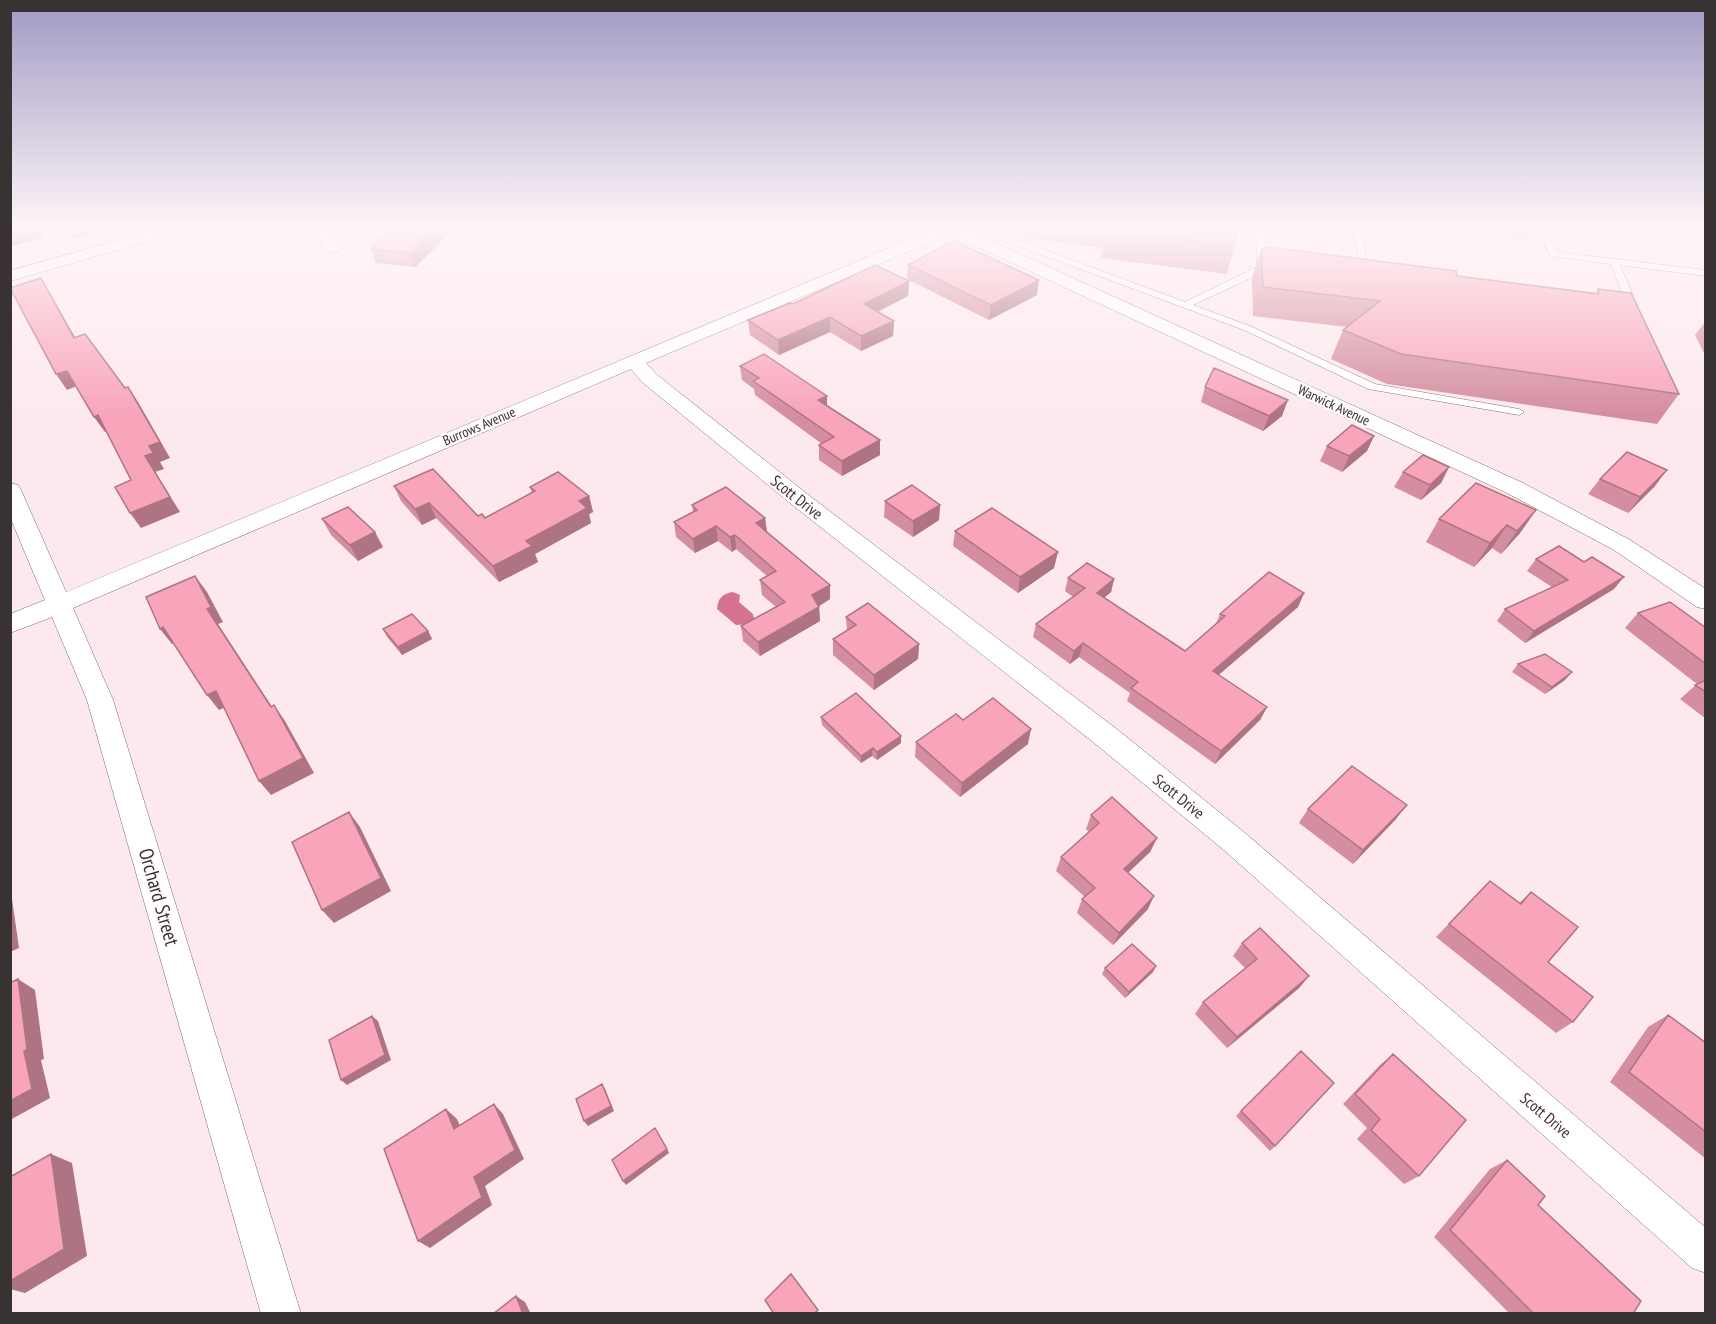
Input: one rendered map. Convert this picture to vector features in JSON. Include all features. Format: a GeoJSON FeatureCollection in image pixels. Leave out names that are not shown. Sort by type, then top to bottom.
{"type":"FeatureCollection","features":[{"type":"Feature","properties":{"kind":"street","name":"Burrows Avenue"},"geometry":{"type":"LineString","coordinates":[[10,624],[61,605],[802,291]]}},
{"type":"Feature","properties":{"kind":"street","name":"Warwick Avenue"},"geometry":{"type":"LineString","coordinates":[[1085,291],[1515,488],[1622,545],[1706,602]]}},
{"type":"Feature","properties":{"kind":"street","name":"Scott Drive"},"geometry":{"type":"LineString","coordinates":[[634,361],[649,378],[794,495],[1108,738],[1235,842],[1706,1254]]}},
{"type":"Feature","properties":{"kind":"street","name":"Orchard Street"},"geometry":{"type":"LineString","coordinates":[[10,490],[92,677],[108,725],[280,1314]]}},
{"type":"Feature","properties":{"kind":"lane"},"geometry":{"type":"LineString","coordinates":[[1147,291],[1247,328],[1372,387],[1519,412]]}},
{"type":"Feature","properties":{"kind":"lane"},"geometry":{"type":"LineString","coordinates":[[1185,305],[1214,291]]}},
{"type":"Feature","properties":{"kind":"lane"},"geometry":{"type":"LineString","coordinates":[[1624,314],[1631,310],[1632,305],[1626,291]]}},
{"type":"Feature","properties":{"kind":"shaded area"},"geometry":{"type":"Polygon","coordinates":[[[733,592],[740,595],[739,602],[753,614],[754,619],[747,624],[736,625],[717,609],[721,597],[733,592]]]}},
{"type":"Feature","properties":{"kind":"building"},"geometry":{"type":"Polygon","coordinates":[[[11,291],[48,291],[74,338],[85,334],[125,388],[128,387],[160,442],[149,446],[153,453],[145,456],[170,497],[130,513],[115,487],[131,480],[98,415],[94,417],[67,371],[56,374],[11,291]]]}},
{"type":"Feature","properties":{"kind":"building"},"geometry":{"type":"Polygon","coordinates":[[[821,291],[890,291],[864,304],[894,321],[861,336],[830,317],[778,340],[748,320],[790,303],[793,304],[821,291]]]}},
{"type":"Feature","properties":{"kind":"building"},"geometry":{"type":"Polygon","coordinates":[[[962,291],[1018,291],[991,305],[962,291]]]}},
{"type":"Feature","properties":{"kind":"building"},"geometry":{"type":"Polygon","coordinates":[[[1295,291],[1574,291],[1599,294],[1598,291],[1613,291],[1631,293],[1679,394],[1401,354],[1343,330],[1380,301],[1295,291]]]}},
{"type":"Feature","properties":{"kind":"building"},"geometry":{"type":"Polygon","coordinates":[[[764,354],[827,396],[818,400],[880,440],[842,461],[819,445],[834,437],[753,381],[759,378],[740,366],[764,354]]]}},
{"type":"Feature","properties":{"kind":"building"},"geometry":{"type":"Polygon","coordinates":[[[1214,368],[1288,400],[1269,416],[1205,387],[1214,368]]]}},
{"type":"Feature","properties":{"kind":"building"},"geometry":{"type":"Polygon","coordinates":[[[1352,425],[1374,436],[1349,456],[1327,446],[1352,425]]]}},
{"type":"Feature","properties":{"kind":"building"},"geometry":{"type":"Polygon","coordinates":[[[1627,452],[1667,470],[1640,497],[1600,479],[1627,452]]]}},
{"type":"Feature","properties":{"kind":"building"},"geometry":{"type":"Polygon","coordinates":[[[1423,455],[1449,467],[1430,485],[1403,472],[1423,455]]]}},
{"type":"Feature","properties":{"kind":"building"},"geometry":{"type":"Polygon","coordinates":[[[433,469],[478,516],[482,514],[485,518],[535,491],[530,487],[558,472],[589,496],[579,501],[587,508],[526,541],[532,546],[493,566],[429,503],[415,509],[394,486],[433,469]]]}},
{"type":"Feature","properties":{"kind":"building"},"geometry":{"type":"Polygon","coordinates":[[[1476,483],[1536,510],[1517,531],[1507,525],[1490,543],[1439,519],[1476,483]]]}},
{"type":"Feature","properties":{"kind":"building"},"geometry":{"type":"Polygon","coordinates":[[[912,485],[940,505],[913,521],[885,501],[912,485]]]}},
{"type":"Feature","properties":{"kind":"building"},"geometry":{"type":"Polygon","coordinates":[[[726,487],[765,518],[756,523],[830,585],[812,595],[819,607],[758,642],[741,626],[785,602],[760,580],[776,571],[735,535],[730,537],[716,526],[693,539],[674,522],[697,510],[692,505],[726,487]]]}},
{"type":"Feature","properties":{"kind":"building"},"geometry":{"type":"Polygon","coordinates":[[[348,507],[375,532],[350,545],[322,519],[348,507]]]}},
{"type":"Feature","properties":{"kind":"building"},"geometry":{"type":"Polygon","coordinates":[[[992,508],[1058,552],[1020,577],[955,531],[992,508]]]}},
{"type":"Feature","properties":{"kind":"building"},"geometry":{"type":"Polygon","coordinates":[[[1559,546],[1584,562],[1592,557],[1624,577],[1534,631],[1505,609],[1568,580],[1536,559],[1559,546]]]}},
{"type":"Feature","properties":{"kind":"building"},"geometry":{"type":"Polygon","coordinates":[[[1087,563],[1114,579],[1097,593],[1185,651],[1225,616],[1220,614],[1269,572],[1304,593],[1213,671],[1267,707],[1221,751],[1131,688],[1138,682],[1083,643],[1074,651],[1036,624],[1085,588],[1068,578],[1087,563]]]}},
{"type":"Feature","properties":{"kind":"building"},"geometry":{"type":"Polygon","coordinates":[[[195,576],[211,607],[207,609],[271,707],[274,705],[303,758],[259,781],[216,691],[207,695],[163,627],[160,629],[146,597],[195,576]]]}},
{"type":"Feature","properties":{"kind":"building"},"geometry":{"type":"Polygon","coordinates":[[[1670,602],[1706,628],[1706,664],[1638,613],[1670,602]]]}},
{"type":"Feature","properties":{"kind":"building"},"geometry":{"type":"Polygon","coordinates":[[[868,603],[919,644],[874,675],[833,639],[856,625],[846,617],[868,603]]]}},
{"type":"Feature","properties":{"kind":"building"},"geometry":{"type":"Polygon","coordinates":[[[412,614],[428,631],[398,647],[383,629],[412,614]]]}},
{"type":"Feature","properties":{"kind":"building"},"geometry":{"type":"Polygon","coordinates":[[[1545,654],[1572,672],[1552,687],[1518,664],[1545,654]]]}},
{"type":"Feature","properties":{"kind":"building"},"geometry":{"type":"Polygon","coordinates":[[[1706,680],[1706,692],[1695,685],[1706,680]]]}},
{"type":"Feature","properties":{"kind":"building"},"geometry":{"type":"Polygon","coordinates":[[[856,693],[901,736],[877,752],[873,748],[861,756],[821,717],[856,693]]]}},
{"type":"Feature","properties":{"kind":"building"},"geometry":{"type":"Polygon","coordinates":[[[993,698],[1031,729],[962,783],[916,742],[956,714],[963,720],[993,698]]]}},
{"type":"Feature","properties":{"kind":"building"},"geometry":{"type":"Polygon","coordinates":[[[1352,766],[1407,805],[1363,850],[1308,809],[1352,766]]]}},
{"type":"Feature","properties":{"kind":"building"},"geometry":{"type":"Polygon","coordinates":[[[1112,797],[1157,838],[1124,869],[1154,896],[1119,933],[1082,899],[1095,888],[1061,857],[1099,823],[1091,815],[1112,797]]]}},
{"type":"Feature","properties":{"kind":"building"},"geometry":{"type":"Polygon","coordinates":[[[349,812],[381,878],[322,910],[292,842],[349,812]]]}},
{"type":"Feature","properties":{"kind":"building"},"geometry":{"type":"Polygon","coordinates":[[[1490,881],[1521,904],[1531,892],[1578,927],[1548,962],[1593,997],[1573,1022],[1449,924],[1490,881]]]}},
{"type":"Feature","properties":{"kind":"building"},"geometry":{"type":"Polygon","coordinates":[[[1260,928],[1309,976],[1237,1037],[1203,1002],[1257,959],[1242,943],[1260,928]]]}},
{"type":"Feature","properties":{"kind":"building"},"geometry":{"type":"Polygon","coordinates":[[[1132,944],[1156,966],[1129,992],[1105,968],[1132,944]]]}},
{"type":"Feature","properties":{"kind":"building"},"geometry":{"type":"Polygon","coordinates":[[[18,979],[27,1049],[24,1051],[32,1089],[10,1101],[10,983],[18,979]]]}},
{"type":"Feature","properties":{"kind":"building"},"geometry":{"type":"Polygon","coordinates":[[[1668,1015],[1706,1043],[1706,1132],[1629,1072],[1668,1015]]]}},
{"type":"Feature","properties":{"kind":"building"},"geometry":{"type":"Polygon","coordinates":[[[372,1016],[385,1055],[341,1080],[329,1040],[372,1016]]]}},
{"type":"Feature","properties":{"kind":"building"},"geometry":{"type":"Polygon","coordinates":[[[1301,1051],[1334,1083],[1275,1146],[1241,1111],[1301,1051]]]}},
{"type":"Feature","properties":{"kind":"building"},"geometry":{"type":"Polygon","coordinates":[[[1393,1054],[1466,1120],[1419,1176],[1371,1130],[1380,1119],[1355,1094],[1393,1054]]]}},
{"type":"Feature","properties":{"kind":"building"},"geometry":{"type":"Polygon","coordinates":[[[602,1084],[611,1106],[584,1121],[576,1099],[602,1084]]]}},
{"type":"Feature","properties":{"kind":"building"},"geometry":{"type":"Polygon","coordinates":[[[494,1104],[515,1150],[474,1177],[482,1197],[418,1241],[384,1149],[446,1109],[454,1129],[494,1104]]]}},
{"type":"Feature","properties":{"kind":"building"},"geometry":{"type":"Polygon","coordinates":[[[655,1128],[667,1149],[623,1181],[612,1160],[655,1128]]]}},
{"type":"Feature","properties":{"kind":"building"},"geometry":{"type":"Polygon","coordinates":[[[51,1154],[64,1249],[10,1281],[10,1177],[51,1154]]]}},
{"type":"Feature","properties":{"kind":"building"},"geometry":{"type":"Polygon","coordinates":[[[1507,1160],[1545,1196],[1538,1205],[1641,1301],[1633,1314],[1534,1314],[1450,1230],[1507,1160]]]}},
{"type":"Feature","properties":{"kind":"building"},"geometry":{"type":"Polygon","coordinates":[[[791,1274],[818,1310],[814,1314],[774,1314],[765,1300],[791,1274]]]}},
{"type":"Feature","properties":{"kind":"building"},"geometry":{"type":"Polygon","coordinates":[[[516,1296],[523,1314],[493,1314],[516,1296]]]}}]}
